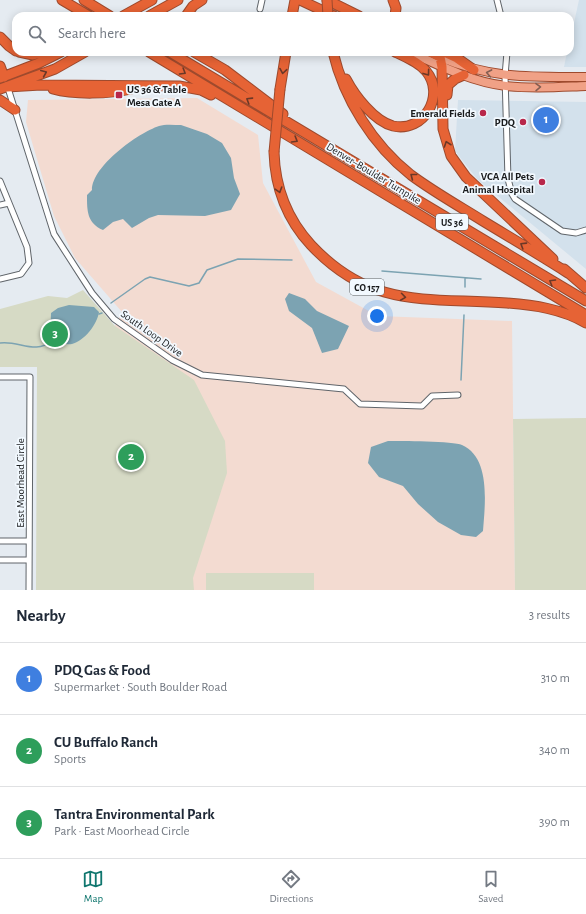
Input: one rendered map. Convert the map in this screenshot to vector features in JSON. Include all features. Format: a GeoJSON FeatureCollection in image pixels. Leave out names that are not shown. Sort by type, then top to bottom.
{"type":"FeatureCollection","features":[{"type":"Feature","properties":{"kind":"highway"},"geometry":{"type":"LineString","coordinates":[[62,0],[82,12]]}},
{"type":"Feature","properties":{"kind":"highway"},"geometry":{"type":"LineString","coordinates":[[84,0],[104,12]]}},
{"type":"Feature","properties":{"kind":"highway"},"geometry":{"type":"LineString","coordinates":[[134,12],[141,3],[152,0]]}},
{"type":"Feature","properties":{"kind":"highway"},"geometry":{"type":"LineString","coordinates":[[156,12],[178,0]]}},
{"type":"Feature","properties":{"kind":"highway"},"geometry":{"type":"LineString","coordinates":[[189,12],[202,0]]}},
{"type":"Feature","properties":{"kind":"highway"},"geometry":{"type":"LineString","coordinates":[[293,12],[295,0]]}},
{"type":"Feature","properties":{"kind":"highway"},"geometry":{"type":"LineString","coordinates":[[300,0],[323,12]]}},
{"type":"Feature","properties":{"kind":"highway"},"geometry":{"type":"LineString","coordinates":[[325,12],[327,0],[351,12]]}},
{"type":"Feature","properties":{"kind":"highway"},"geometry":{"type":"LineString","coordinates":[[393,0],[396,8],[396,12]]}},
{"type":"Feature","properties":{"kind":"highway"},"geometry":{"type":"LineString","coordinates":[[0,37],[12,48]]}},
{"type":"Feature","properties":{"kind":"highway"},"geometry":{"type":"LineString","coordinates":[[0,66],[2,77],[53,56]]}},
{"type":"Feature","properties":{"kind":"highway"},"geometry":{"type":"LineString","coordinates":[[4,88],[48,72],[74,56]]}},
{"type":"Feature","properties":{"kind":"highway","name":"Denver–Boulder Turnpike"},"geometry":{"type":"LineString","coordinates":[[156,56],[586,315]]}},
{"type":"Feature","properties":{"kind":"highway","name":"Denver–Boulder Turnpike"},"geometry":{"type":"LineString","coordinates":[[177,56],[586,301]]}},
{"type":"Feature","properties":{"kind":"highway"},"geometry":{"type":"LineString","coordinates":[[200,56],[241,82],[319,141]]}},
{"type":"Feature","properties":{"kind":"highway","name":"CO 157"},"geometry":{"type":"LineString","coordinates":[[285,56],[280,89],[274,152],[277,182],[282,200],[292,220],[306,240],[322,257],[338,271],[356,282],[375,290],[406,297],[503,302],[539,306],[564,313],[586,323]]}},
{"type":"Feature","properties":{"kind":"highway"},"geometry":{"type":"LineString","coordinates":[[335,56],[344,86],[356,110],[381,145],[401,166],[429,188],[568,273]]}},
{"type":"Feature","properties":{"kind":"highway"},"geometry":{"type":"LineString","coordinates":[[336,56],[348,84],[367,108],[386,123],[404,127],[416,123],[427,113],[434,97],[434,89],[426,70],[413,60],[404,56]]}},
{"type":"Feature","properties":{"kind":"highway"},"geometry":{"type":"LineString","coordinates":[[442,56],[442,122],[445,140],[451,156],[466,177],[568,273],[586,288]]}},
{"type":"Feature","properties":{"kind":"highway"},"geometry":{"type":"LineString","coordinates":[[450,56],[457,58],[474,70]]}},
{"type":"Feature","properties":{"kind":"highway"},"geometry":{"type":"LineString","coordinates":[[442,122],[446,108],[448,85],[455,79],[464,75]]}},
{"type":"Feature","properties":{"kind":"highway"},"geometry":{"type":"LineString","coordinates":[[4,88],[41,85],[62,91],[119,92],[148,86],[180,86],[201,90],[250,113]]}},
{"type":"Feature","properties":{"kind":"highway"},"geometry":{"type":"LineString","coordinates":[[0,100],[15,110]]}},
{"type":"Feature","properties":{"kind":"main road"},"geometry":{"type":"LineString","coordinates":[[419,56],[464,75],[506,86],[586,86]]}},
{"type":"Feature","properties":{"kind":"main road"},"geometry":{"type":"LineString","coordinates":[[474,70],[505,76],[586,77]]}},
{"type":"Feature","properties":{"kind":"street"},"geometry":{"type":"LineString","coordinates":[[260,9],[262,0]]}},
{"type":"Feature","properties":{"kind":"street"},"geometry":{"type":"LineString","coordinates":[[497,0],[500,12]]}},
{"type":"Feature","properties":{"kind":"street"},"geometry":{"type":"LineString","coordinates":[[507,56],[505,76],[508,179],[512,194],[520,203],[562,231],[576,233],[586,230]]}},
{"type":"Feature","properties":{"kind":"street","name":"South Loop Drive"},"geometry":{"type":"LineString","coordinates":[[2,77],[4,88],[15,110],[54,234],[92,293],[114,319],[172,360],[202,375],[344,389],[360,404],[422,406],[432,396],[458,395]]}},
{"type":"Feature","properties":{"kind":"street"},"geometry":{"type":"LineString","coordinates":[[0,181],[27,247],[29,263],[21,274],[0,279]]}},
{"type":"Feature","properties":{"kind":"street"},"geometry":{"type":"LineString","coordinates":[[0,205],[9,203]]}},
{"type":"Feature","properties":{"kind":"street","name":"East Moorhead Circle"},"geometry":{"type":"LineString","coordinates":[[0,377],[30,377],[29,590]]}},
{"type":"Feature","properties":{"kind":"street"},"geometry":{"type":"LineString","coordinates":[[0,541],[29,542]]}},
{"type":"Feature","properties":{"kind":"street"},"geometry":{"type":"LineString","coordinates":[[0,560],[29,560]]}},
{"type":"Feature","properties":{"kind":"shaded area"},"geometry":{"type":"Polygon","coordinates":[[[579,0],[586,0],[586,67],[564,67],[566,56],[574,56],[574,23],[579,0]]]}},
{"type":"Feature","properties":{"kind":"shaded area"},"geometry":{"type":"Polygon","coordinates":[[[197,98],[258,135],[263,183],[316,282],[378,316],[512,321],[515,590],[36,590],[106,343],[122,312],[75,258],[54,216],[26,122],[28,100],[197,98]]]}},
{"type":"Feature","properties":{"kind":"shaded area"},"geometry":{"type":"Polygon","coordinates":[[[458,100],[586,102],[586,269],[477,179],[455,151],[458,100]]]}},
{"type":"Feature","properties":{"kind":"green space"},"geometry":{"type":"Polygon","coordinates":[[[83,290],[115,326],[194,380],[225,441],[227,473],[193,578],[194,590],[36,590],[37,367],[0,367],[0,309],[48,296],[67,298],[83,290]]]}},
{"type":"Feature","properties":{"kind":"green space"},"geometry":{"type":"Polygon","coordinates":[[[586,418],[586,590],[515,590],[513,419],[586,418]]]}},
{"type":"Feature","properties":{"kind":"green space"},"geometry":{"type":"Polygon","coordinates":[[[206,573],[314,573],[314,590],[206,590],[206,573]]]}},
{"type":"Feature","properties":{"kind":"water"},"geometry":{"type":"Polygon","coordinates":[[[161,125],[181,125],[207,134],[222,143],[231,158],[234,178],[240,194],[231,210],[205,216],[158,215],[149,218],[132,228],[123,219],[113,222],[103,230],[94,224],[89,216],[87,195],[92,190],[94,181],[108,161],[129,143],[150,130],[161,125]]]}},
{"type":"Feature","properties":{"kind":"water"},"geometry":{"type":"Polygon","coordinates":[[[289,293],[305,299],[317,311],[349,326],[338,349],[322,353],[312,328],[289,311],[285,299],[289,293]]]}},
{"type":"Feature","properties":{"kind":"water"},"geometry":{"type":"Polygon","coordinates":[[[69,305],[94,307],[99,312],[96,322],[89,332],[77,342],[67,344],[53,342],[50,340],[51,313],[58,308],[69,305]]]}},
{"type":"Feature","properties":{"kind":"water"},"geometry":{"type":"Polygon","coordinates":[[[388,441],[449,443],[462,445],[471,451],[478,460],[484,483],[485,508],[483,531],[476,537],[461,535],[438,522],[418,504],[403,486],[379,477],[368,463],[371,447],[388,441]]]}},
{"type":"Feature","properties":{"kind":"waterway"},"geometry":{"type":"LineString","coordinates":[[111,303],[150,277],[189,286],[199,283],[207,270],[238,259],[292,260]]}},
{"type":"Feature","properties":{"kind":"waterway"},"geometry":{"type":"LineString","coordinates":[[382,271],[481,279]]}},
{"type":"Feature","properties":{"kind":"waterway"},"geometry":{"type":"LineString","coordinates":[[465,278],[465,287]]}},
{"type":"Feature","properties":{"kind":"waterway"},"geometry":{"type":"LineString","coordinates":[[461,380],[464,315]]}},
{"type":"Feature","properties":{"kind":"waterway"},"geometry":{"type":"LineString","coordinates":[[0,343],[13,343],[39,347],[51,341]]}},
{"type":"Feature","properties":{"kind":"place","name":"US 36 & Table Mesa Gate A"},"geometry":{"type":"Point","coordinates":[119,95]}},
{"type":"Feature","properties":{"kind":"place","name":"Emerald Fields"},"geometry":{"type":"Point","coordinates":[483,113]}},
{"type":"Feature","properties":{"kind":"place","name":"PDQ Gas & Food"},"geometry":{"type":"Point","coordinates":[546,120]}},
{"type":"Feature","properties":{"kind":"place","name":"PDQ"},"geometry":{"type":"Point","coordinates":[523,122]}},
{"type":"Feature","properties":{"kind":"place","name":"VCA All Pets Animal Hospital"},"geometry":{"type":"Point","coordinates":[542,182]}},
{"type":"Feature","properties":{"kind":"place","name":"Tantra Environmental Park"},"geometry":{"type":"Point","coordinates":[55,334]}},
{"type":"Feature","properties":{"kind":"place","name":"CU Buffalo Ranch"},"geometry":{"type":"Point","coordinates":[131,457]}}]}
